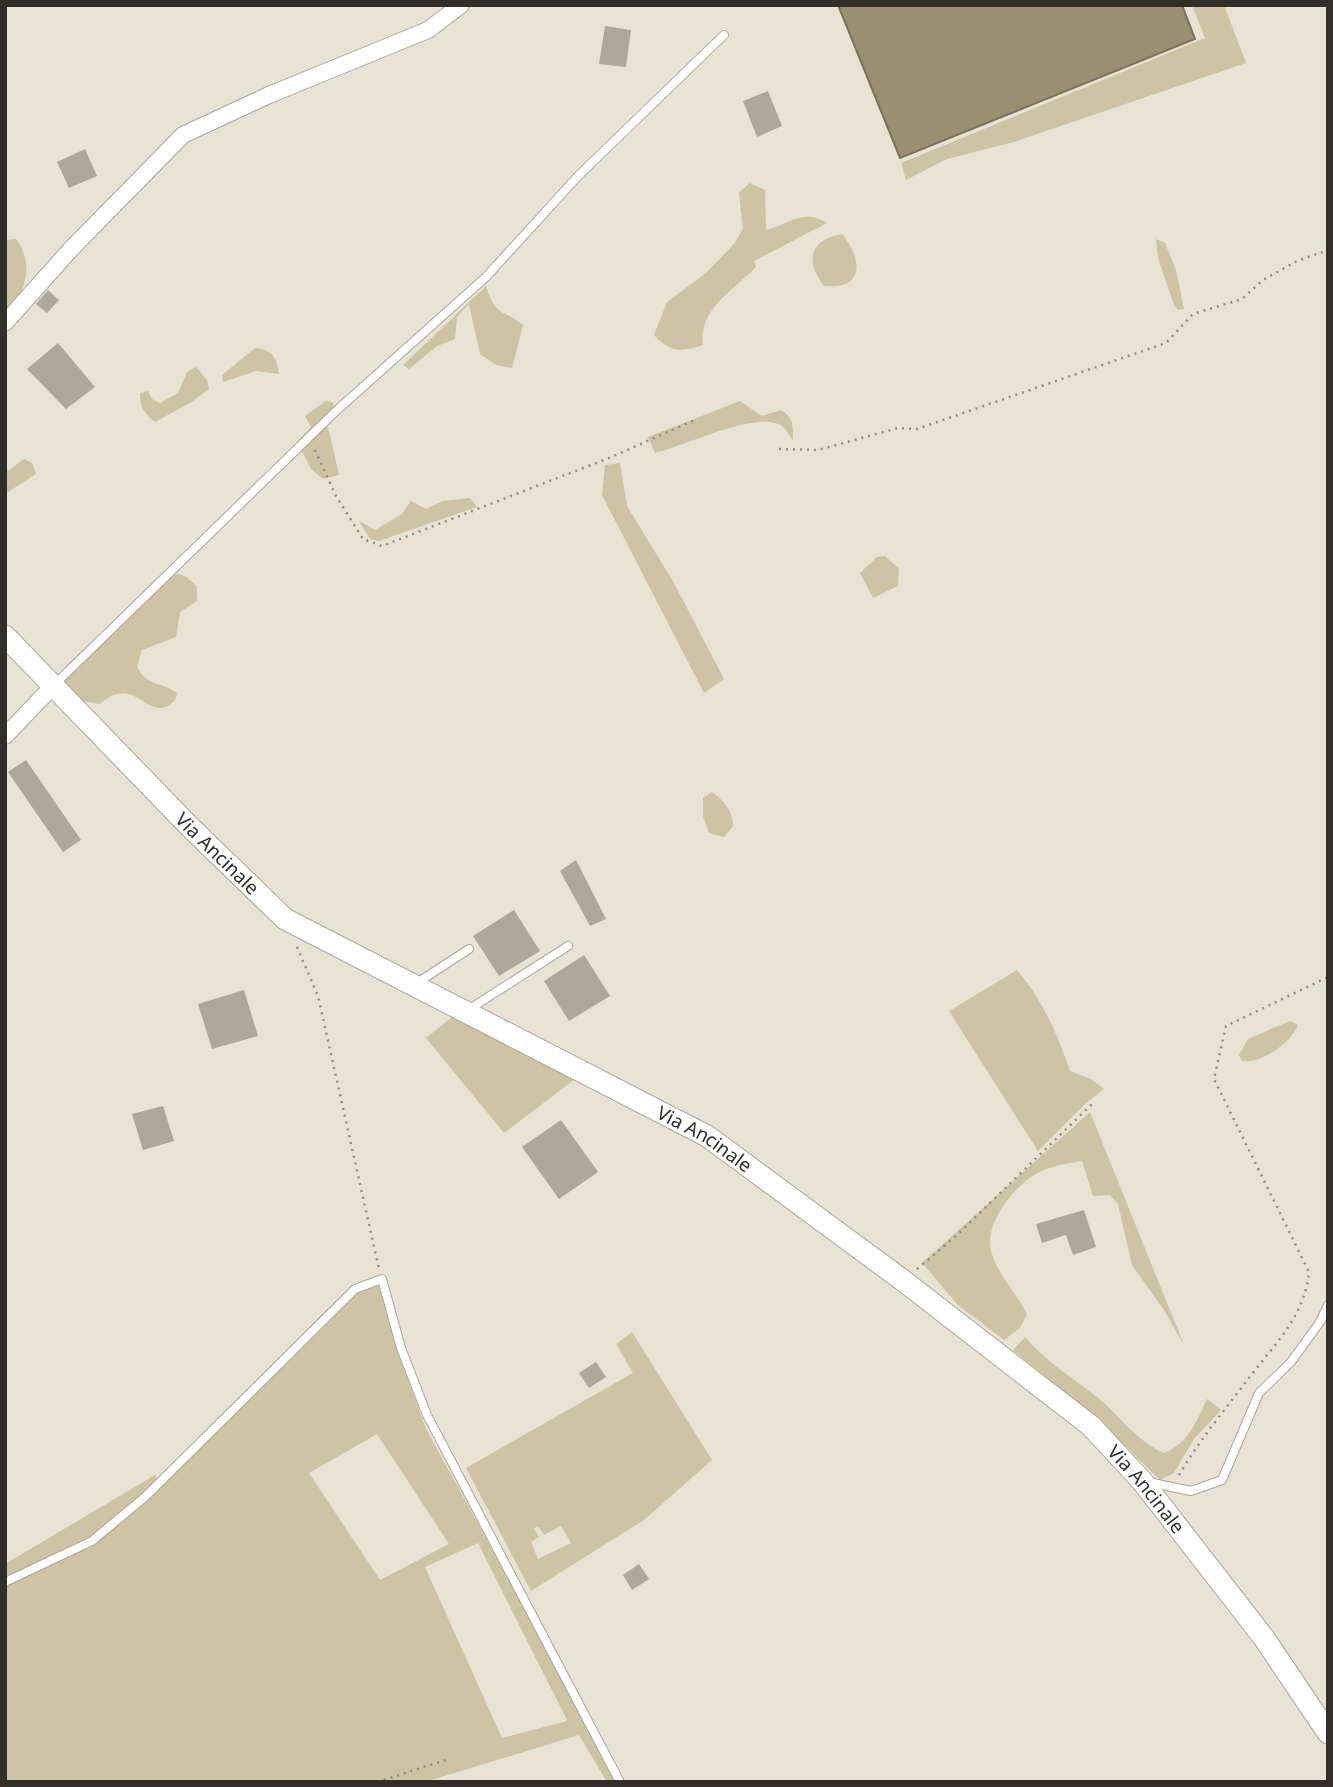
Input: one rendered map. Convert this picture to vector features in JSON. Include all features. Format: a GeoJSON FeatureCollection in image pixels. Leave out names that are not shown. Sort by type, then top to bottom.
{"type":"FeatureCollection","features":[{"type":"Feature","properties":{"kind":"main road","name":"Via Ancinale"},"geometry":{"type":"LineString","coordinates":[[5,636],[285,919],[707,1136],[905,1282],[1091,1426],[1142,1481],[1264,1638],[1328,1734]]}},
{"type":"Feature","properties":{"kind":"street"},"geometry":{"type":"LineString","coordinates":[[5,323],[71,248],[183,135],[269,95],[428,30],[461,5]]}},
{"type":"Feature","properties":{"kind":"street"},"geometry":{"type":"LineString","coordinates":[[5,736],[53,686]]}},
{"type":"Feature","properties":{"kind":"lane"},"geometry":{"type":"LineString","coordinates":[[53,686],[309,438],[486,277],[578,176],[724,35]]}},
{"type":"Feature","properties":{"kind":"lane"},"geometry":{"type":"LineString","coordinates":[[466,1011],[568,946]]}},
{"type":"Feature","properties":{"kind":"lane"},"geometry":{"type":"LineString","coordinates":[[414,984],[470,949]]}},
{"type":"Feature","properties":{"kind":"lane"},"geometry":{"type":"LineString","coordinates":[[5,1582],[92,1541],[195,1450],[355,1289],[382,1279],[401,1348],[428,1415],[620,1782]]}},
{"type":"Feature","properties":{"kind":"lane"},"geometry":{"type":"LineString","coordinates":[[1142,1481],[1191,1491],[1222,1480],[1259,1393],[1291,1362],[1320,1322],[1328,1305]]}},
{"type":"Feature","properties":{"kind":"path"},"geometry":{"type":"LineString","coordinates":[[779,449],[818,450],[898,428],[916,429],[1051,385],[1166,343],[1193,314],[1242,299],[1263,279],[1297,261],[1328,250]]}},
{"type":"Feature","properties":{"kind":"path"},"geometry":{"type":"LineString","coordinates":[[309,438],[336,496],[363,539],[382,546],[597,463],[695,421]]}},
{"type":"Feature","properties":{"kind":"path"},"geometry":{"type":"LineString","coordinates":[[285,919],[318,996],[382,1279]]}},
{"type":"Feature","properties":{"kind":"path"},"geometry":{"type":"LineString","coordinates":[[1172,1487],[1196,1446],[1280,1340],[1300,1309],[1309,1272],[1214,1079],[1226,1026],[1328,977]]}},
{"type":"Feature","properties":{"kind":"path"},"geometry":{"type":"LineString","coordinates":[[905,1282],[1092,1104]]}},
{"type":"Feature","properties":{"kind":"path"},"geometry":{"type":"LineString","coordinates":[[377,1782],[446,1760]]}},
{"type":"Feature","properties":{"kind":"shaded area"},"geometry":{"type":"Polygon","coordinates":[[[838,5],[1182,5],[1195,39],[900,158],[838,5]]]}},
{"type":"Feature","properties":{"kind":"shaded area"},"geometry":{"type":"Polygon","coordinates":[[[1192,5],[1224,5],[1246,63],[1014,142],[947,159],[906,180],[901,163],[1205,38],[1192,5]]]}},
{"type":"Feature","properties":{"kind":"shaded area"},"geometry":{"type":"Polygon","coordinates":[[[749,183],[765,190],[766,230],[803,217],[827,223],[754,261],[756,267],[719,301],[712,311],[703,332],[703,345],[682,350],[671,348],[654,335],[667,302],[706,273],[734,244],[743,229],[739,193],[749,183]]]}},
{"type":"Feature","properties":{"kind":"shaded area"},"geometry":{"type":"Polygon","coordinates":[[[842,234],[854,253],[856,270],[847,283],[824,286],[814,268],[814,253],[823,241],[842,234]]]}},
{"type":"Feature","properties":{"kind":"shaded area"},"geometry":{"type":"Polygon","coordinates":[[[16,239],[25,258],[25,278],[19,297],[5,313],[5,240],[16,239]]]}},
{"type":"Feature","properties":{"kind":"shaded area"},"geometry":{"type":"Polygon","coordinates":[[[1156,239],[1165,243],[1176,270],[1184,309],[1178,310],[1174,305],[1158,258],[1156,239]]]}},
{"type":"Feature","properties":{"kind":"shaded area"},"geometry":{"type":"Polygon","coordinates":[[[486,286],[497,308],[523,325],[512,368],[496,365],[480,354],[469,304],[457,317],[455,339],[437,346],[409,369],[403,365],[486,286]]]}},
{"type":"Feature","properties":{"kind":"shaded area"},"geometry":{"type":"Polygon","coordinates":[[[255,348],[266,350],[273,355],[279,374],[256,371],[223,382],[222,375],[255,348]]]}},
{"type":"Feature","properties":{"kind":"shaded area"},"geometry":{"type":"Polygon","coordinates":[[[196,367],[207,380],[209,389],[155,422],[143,409],[140,393],[148,391],[152,399],[160,403],[178,393],[187,372],[196,367]]]}},
{"type":"Feature","properties":{"kind":"shaded area"},"geometry":{"type":"Polygon","coordinates":[[[326,401],[332,402],[335,409],[323,422],[329,431],[339,475],[323,479],[311,469],[297,442],[311,427],[305,416],[326,401]]]}},
{"type":"Feature","properties":{"kind":"shaded area"},"geometry":{"type":"Polygon","coordinates":[[[740,401],[762,416],[781,410],[785,413],[792,423],[793,441],[783,427],[772,422],[758,422],[740,425],[655,453],[648,437],[740,401]]]}},
{"type":"Feature","properties":{"kind":"shaded area"},"geometry":{"type":"Polygon","coordinates":[[[24,459],[32,463],[36,474],[5,494],[5,473],[24,459]]]}},
{"type":"Feature","properties":{"kind":"shaded area"},"geometry":{"type":"Polygon","coordinates":[[[620,463],[627,506],[674,583],[724,679],[704,693],[602,495],[605,465],[620,463]]]}},
{"type":"Feature","properties":{"kind":"shaded area"},"geometry":{"type":"Polygon","coordinates":[[[470,498],[477,507],[379,541],[370,539],[359,521],[375,530],[402,514],[411,501],[426,509],[443,501],[470,498]]]}},
{"type":"Feature","properties":{"kind":"shaded area"},"geometry":{"type":"Polygon","coordinates":[[[885,556],[899,569],[898,586],[873,598],[860,573],[877,557],[885,556]]]}},
{"type":"Feature","properties":{"kind":"shaded area"},"geometry":{"type":"Polygon","coordinates":[[[178,574],[187,577],[197,587],[197,601],[180,612],[176,637],[142,650],[137,666],[149,681],[177,693],[175,700],[165,707],[157,708],[124,693],[100,704],[82,701],[63,680],[168,576],[178,574]]]}},
{"type":"Feature","properties":{"kind":"shaded area"},"geometry":{"type":"Polygon","coordinates":[[[712,792],[730,811],[733,826],[724,837],[709,833],[703,816],[703,798],[712,792]]]}},
{"type":"Feature","properties":{"kind":"shaded area"},"geometry":{"type":"Polygon","coordinates":[[[1017,970],[1048,1018],[1070,1071],[1091,1079],[1104,1089],[1086,1103],[1038,1151],[949,1011],[1017,970]]]}},
{"type":"Feature","properties":{"kind":"shaded area"},"geometry":{"type":"Polygon","coordinates":[[[456,1014],[578,1077],[504,1133],[426,1038],[456,1014]]]}},
{"type":"Feature","properties":{"kind":"shaded area"},"geometry":{"type":"Polygon","coordinates":[[[1290,1021],[1298,1025],[1282,1045],[1266,1056],[1242,1061],[1239,1055],[1248,1039],[1290,1021]]]}},
{"type":"Feature","properties":{"kind":"shaded area"},"geometry":{"type":"Polygon","coordinates":[[[1090,1112],[1184,1345],[1164,1310],[1132,1265],[1118,1204],[1110,1195],[1093,1196],[1082,1161],[1053,1167],[1033,1176],[1012,1194],[994,1223],[990,1244],[992,1254],[1027,1314],[1020,1328],[1004,1340],[958,1305],[922,1263],[1090,1112]]]}},
{"type":"Feature","properties":{"kind":"shaded area"},"geometry":{"type":"Polygon","coordinates":[[[378,1281],[397,1350],[426,1429],[620,1782],[607,1782],[579,1735],[425,1782],[5,1782],[5,1564],[155,1475],[159,1483],[355,1290],[378,1281]],[[377,1434],[309,1473],[380,1580],[449,1544],[377,1434]],[[478,1543],[425,1567],[502,1738],[567,1721],[567,1720],[478,1543]]]}},
{"type":"Feature","properties":{"kind":"shaded area"},"geometry":{"type":"Polygon","coordinates":[[[632,1332],[712,1460],[644,1520],[531,1591],[466,1468],[633,1373],[616,1344],[632,1332]],[[538,1526],[534,1529],[539,1537],[531,1542],[538,1559],[571,1543],[561,1526],[544,1535],[538,1526]]]}},
{"type":"Feature","properties":{"kind":"shaded area"},"geometry":{"type":"Polygon","coordinates":[[[1025,1337],[1050,1362],[1097,1397],[1136,1435],[1164,1453],[1186,1438],[1207,1399],[1221,1410],[1194,1439],[1174,1473],[1160,1480],[1100,1421],[1013,1350],[1025,1337]]]}},
{"type":"Feature","properties":{"kind":"building"},"geometry":{"type":"Polygon","coordinates":[[[605,26],[631,30],[626,67],[599,64],[605,26]]]}},
{"type":"Feature","properties":{"kind":"building"},"geometry":{"type":"Polygon","coordinates":[[[768,91],[782,126],[757,137],[743,101],[768,91]]]}},
{"type":"Feature","properties":{"kind":"building"},"geometry":{"type":"Polygon","coordinates":[[[85,149],[97,176],[69,188],[57,162],[85,149]]]}},
{"type":"Feature","properties":{"kind":"building"},"geometry":{"type":"Polygon","coordinates":[[[48,290],[59,300],[47,313],[36,304],[48,290]]]}},
{"type":"Feature","properties":{"kind":"building"},"geometry":{"type":"Polygon","coordinates":[[[58,343],[95,387],[66,409],[27,369],[58,343]]]}},
{"type":"Feature","properties":{"kind":"building"},"geometry":{"type":"Polygon","coordinates":[[[26,760],[81,840],[63,852],[8,772],[26,760]]]}},
{"type":"Feature","properties":{"kind":"building"},"geometry":{"type":"Polygon","coordinates":[[[576,860],[606,919],[590,926],[560,871],[576,860]]]}},
{"type":"Feature","properties":{"kind":"building"},"geometry":{"type":"Polygon","coordinates":[[[514,910],[540,951],[499,976],[473,936],[514,910]]]}},
{"type":"Feature","properties":{"kind":"building"},"geometry":{"type":"Polygon","coordinates":[[[584,955],[610,996],[569,1021],[544,981],[584,955]]]}},
{"type":"Feature","properties":{"kind":"building"},"geometry":{"type":"Polygon","coordinates":[[[244,990],[258,1036],[212,1049],[198,1004],[244,990]]]}},
{"type":"Feature","properties":{"kind":"building"},"geometry":{"type":"Polygon","coordinates":[[[163,1106],[174,1141],[143,1150],[132,1114],[163,1106]]]}},
{"type":"Feature","properties":{"kind":"building"},"geometry":{"type":"Polygon","coordinates":[[[561,1120],[598,1172],[559,1199],[522,1147],[561,1120]]]}},
{"type":"Feature","properties":{"kind":"building"},"geometry":{"type":"Polygon","coordinates":[[[1084,1210],[1096,1247],[1073,1255],[1066,1235],[1042,1243],[1036,1224],[1084,1210]]]}},
{"type":"Feature","properties":{"kind":"building"},"geometry":{"type":"Polygon","coordinates":[[[596,1362],[606,1377],[589,1388],[579,1373],[596,1362]]]}},
{"type":"Feature","properties":{"kind":"building"},"geometry":{"type":"Polygon","coordinates":[[[639,1564],[649,1579],[632,1590],[623,1575],[639,1564]]]}}]}
